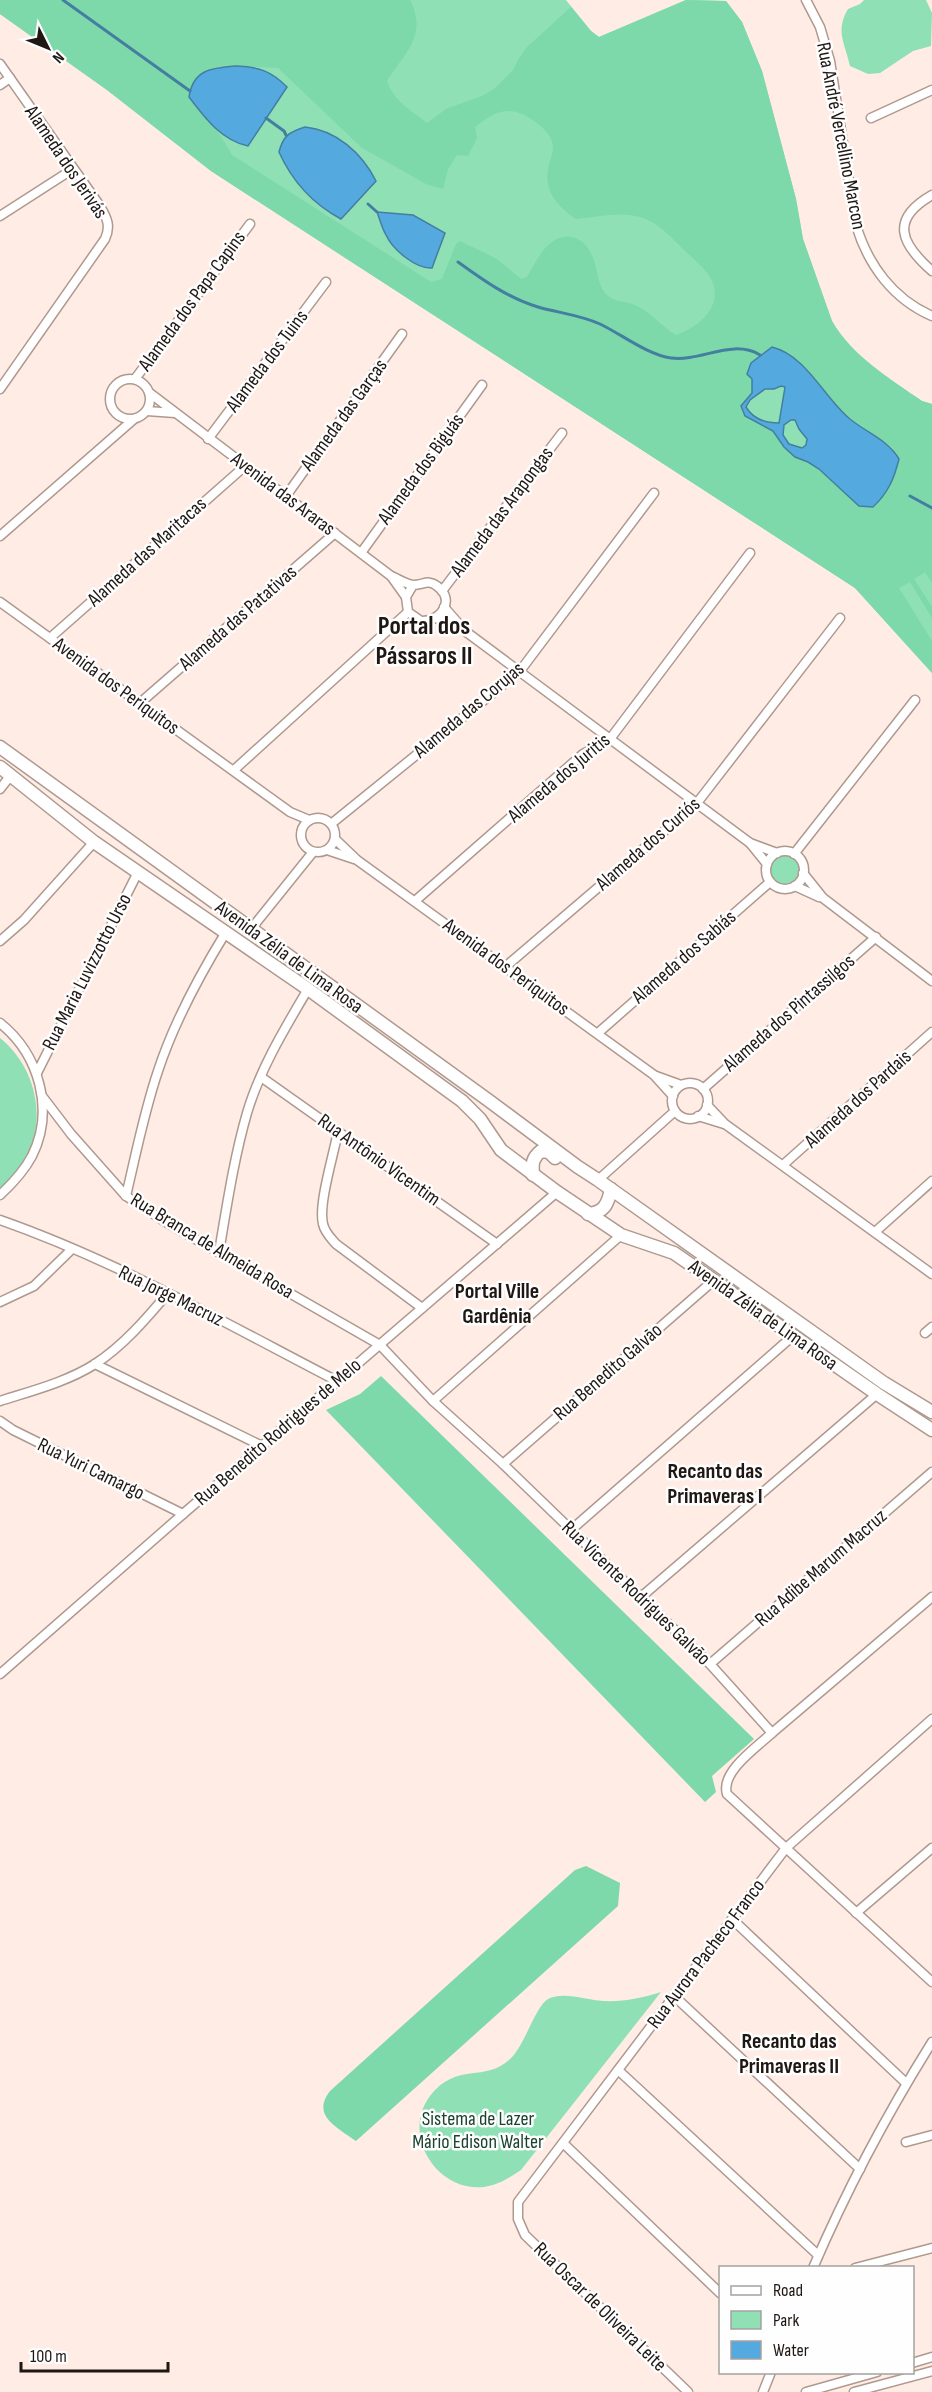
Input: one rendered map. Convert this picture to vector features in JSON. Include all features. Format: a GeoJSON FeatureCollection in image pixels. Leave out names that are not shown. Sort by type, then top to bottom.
{"type":"FeatureCollection","features":[{"type":"Feature","properties":{"kind":"main road","name":"Avenida Zélia de Lima Rosa"},"geometry":{"type":"LineString","coordinates":[[0,747],[578,1167],[874,1376],[932,1412]]}},
{"type":"Feature","properties":{"kind":"main road","name":"Avenida Zélia de Lima Rosa"},"geometry":{"type":"LineString","coordinates":[[0,767],[94,842],[308,989],[462,1101],[480,1119],[501,1150],[533,1175],[621,1235],[674,1253],[932,1430]]}},
{"type":"Feature","properties":{"kind":"main road","name":"Avenida Zélia de Lima Rosa"},"geometry":{"type":"LineString","coordinates":[[533,1175],[533,1160],[542,1151],[549,1152],[566,1166],[578,1167]]}},
{"type":"Feature","properties":{"kind":"main road"},"geometry":{"type":"LineString","coordinates":[[588,1214],[602,1210],[611,1189]]}},
{"type":"Feature","properties":{"kind":"street","name":"Rua André Vercellino Marcon"},"geometry":{"type":"LineString","coordinates":[[806,0],[820,27],[828,52],[856,225],[861,242],[876,269],[888,284],[902,298],[932,316]]}},
{"type":"Feature","properties":{"kind":"street","name":"Alameda dos Jerivás"},"geometry":{"type":"LineString","coordinates":[[0,64],[100,206],[106,218],[108,231],[105,239],[0,389]]}},
{"type":"Feature","properties":{"kind":"street"},"geometry":{"type":"LineString","coordinates":[[0,85],[10,78]]}},
{"type":"Feature","properties":{"kind":"street"},"geometry":{"type":"LineString","coordinates":[[871,118],[932,90]]}},
{"type":"Feature","properties":{"kind":"street"},"geometry":{"type":"LineString","coordinates":[[0,216],[73,169]]}},
{"type":"Feature","properties":{"kind":"street"},"geometry":{"type":"LineString","coordinates":[[932,195],[911,211],[906,217],[903,228],[909,247],[932,271]]}},
{"type":"Feature","properties":{"kind":"street","name":"Alameda dos Papa Capins"},"geometry":{"type":"LineString","coordinates":[[135,379],[250,224]]}},
{"type":"Feature","properties":{"kind":"street","name":"Alameda dos Tuins"},"geometry":{"type":"LineString","coordinates":[[208,439],[326,282]]}},
{"type":"Feature","properties":{"kind":"street","name":"Alameda das Garças"},"geometry":{"type":"LineString","coordinates":[[286,496],[402,334]]}},
{"type":"Feature","properties":{"kind":"street"},"geometry":{"type":"LineString","coordinates":[[134,419],[118,416],[110,402],[110,394],[120,382],[135,379],[142,382],[151,394],[147,411]]}},
{"type":"Feature","properties":{"kind":"street","name":"Alameda dos Biguás"},"geometry":{"type":"LineString","coordinates":[[360,553],[482,385]]}},
{"type":"Feature","properties":{"kind":"street","name":"Avenida das Araras"},"geometry":{"type":"LineString","coordinates":[[151,394],[391,576]]}},
{"type":"Feature","properties":{"kind":"street"},"geometry":{"type":"LineString","coordinates":[[0,536],[134,419],[147,411],[175,413]]}},
{"type":"Feature","properties":{"kind":"street","name":"Alameda das Arapongas"},"geometry":{"type":"LineString","coordinates":[[442,591],[562,433]]}},
{"type":"Feature","properties":{"kind":"street","name":"Alameda das Maritacas"},"geometry":{"type":"LineString","coordinates":[[50,638],[245,466]]}},
{"type":"Feature","properties":{"kind":"street","name":"Alameda das Corujas"},"geometry":{"type":"LineString","coordinates":[[331,824],[520,670],[654,493]]}},
{"type":"Feature","properties":{"kind":"street","name":"Alameda das Patativas"},"geometry":{"type":"LineString","coordinates":[[140,704],[335,533]]}},
{"type":"Feature","properties":{"kind":"street","name":"Alameda dos Juritis"},"geometry":{"type":"LineString","coordinates":[[415,902],[583,754],[610,739],[750,553]]}},
{"type":"Feature","properties":{"kind":"street"},"geometry":{"type":"LineString","coordinates":[[391,576],[413,585],[431,583],[442,591],[444,607],[465,631]]}},
{"type":"Feature","properties":{"kind":"street"},"geometry":{"type":"LineString","coordinates":[[391,576],[406,597],[408,612],[421,621],[436,618],[465,631],[750,843],[767,864]]}},
{"type":"Feature","properties":{"kind":"street"},"geometry":{"type":"LineString","coordinates":[[406,597],[413,585]]}},
{"type":"Feature","properties":{"kind":"street","name":"Avenida dos Periquitos"},"geometry":{"type":"LineString","coordinates":[[0,602],[290,812]]}},
{"type":"Feature","properties":{"kind":"street"},"geometry":{"type":"LineString","coordinates":[[436,618],[444,607]]}},
{"type":"Feature","properties":{"kind":"street"},"geometry":{"type":"LineString","coordinates":[[234,770],[408,612]]}},
{"type":"Feature","properties":{"kind":"street","name":"Alameda dos Curiós"},"geometry":{"type":"LineString","coordinates":[[505,967],[698,803],[840,618]]}},
{"type":"Feature","properties":{"kind":"street"},"geometry":{"type":"LineString","coordinates":[[794,854],[915,700]]}},
{"type":"Feature","properties":{"kind":"street"},"geometry":{"type":"LineString","coordinates":[[0,789],[11,775]]}},
{"type":"Feature","properties":{"kind":"street"},"geometry":{"type":"LineString","coordinates":[[290,812],[309,820],[323,818],[331,824],[335,839],[357,860]]}},
{"type":"Feature","properties":{"kind":"street"},"geometry":{"type":"LineString","coordinates":[[290,812],[302,828]]}},
{"type":"Feature","properties":{"kind":"street"},"geometry":{"type":"LineString","coordinates":[[309,820],[302,828],[301,840],[313,852]]}},
{"type":"Feature","properties":{"kind":"street"},"geometry":{"type":"LineString","coordinates":[[327,850],[335,839]]}},
{"type":"Feature","properties":{"kind":"street"},"geometry":{"type":"LineString","coordinates":[[0,941],[24,920],[94,842]]}},
{"type":"Feature","properties":{"kind":"street"},"geometry":{"type":"LineString","coordinates":[[750,843],[777,853],[794,854],[801,862],[803,873],[823,898]]}},
{"type":"Feature","properties":{"kind":"street"},"geometry":{"type":"LineString","coordinates":[[251,929],[313,852],[327,850],[357,860]]}},
{"type":"Feature","properties":{"kind":"street"},"geometry":{"type":"LineString","coordinates":[[777,853],[767,864],[766,871],[774,886],[785,889],[795,886],[823,898],[932,981]]}},
{"type":"Feature","properties":{"kind":"street","name":"Avenida dos Periquitos"},"geometry":{"type":"LineString","coordinates":[[357,860],[654,1075]]}},
{"type":"Feature","properties":{"kind":"street","name":"Rua Maria Luvizzotto Urso"},"geometry":{"type":"LineString","coordinates":[[37,1073],[138,872]]}},
{"type":"Feature","properties":{"kind":"street"},"geometry":{"type":"LineString","coordinates":[[795,886],[803,873]]}},
{"type":"Feature","properties":{"kind":"street","name":"Alameda dos Sabiás"},"geometry":{"type":"LineString","coordinates":[[598,1033],[770,882]]}},
{"type":"Feature","properties":{"kind":"street"},"geometry":{"type":"LineString","coordinates":[[126,1196],[142,1122],[158,1070],[177,1021],[203,970],[226,932]]}},
{"type":"Feature","properties":{"kind":"street","name":"Alameda dos Pintassilgos"},"geometry":{"type":"LineString","coordinates":[[703,1089],[876,937]]}},
{"type":"Feature","properties":{"kind":"street"},"geometry":{"type":"LineString","coordinates":[[219,1252],[232,1174],[248,1111],[278,1041],[308,989]]}},
{"type":"Feature","properties":{"kind":"street","name":"Rua Branca de Almeida Rosa"},"geometry":{"type":"LineString","coordinates":[[0,1023],[12,1033],[30,1057],[37,1073],[42,1095],[41,1129],[28,1162],[18,1178],[0,1195]]}},
{"type":"Feature","properties":{"kind":"street","name":"Alameda dos Pardais"},"geometry":{"type":"LineString","coordinates":[[783,1165],[932,1032]]}},
{"type":"Feature","properties":{"kind":"street"},"geometry":{"type":"LineString","coordinates":[[654,1075],[681,1085],[692,1083],[703,1089],[707,1105],[698,1116]]}},
{"type":"Feature","properties":{"kind":"street"},"geometry":{"type":"LineString","coordinates":[[654,1075],[672,1096],[675,1111]]}},
{"type":"Feature","properties":{"kind":"street","name":"Rua Antônio Vicentim"},"geometry":{"type":"LineString","coordinates":[[261,1077],[497,1244]]}},
{"type":"Feature","properties":{"kind":"street"},"geometry":{"type":"LineString","coordinates":[[672,1096],[681,1085]]}},
{"type":"Feature","properties":{"kind":"street","name":"Rua Branca de Almeida Rosa"},"geometry":{"type":"LineString","coordinates":[[42,1095],[78,1143],[126,1196],[164,1221],[380,1345]]}},
{"type":"Feature","properties":{"kind":"street"},"geometry":{"type":"LineString","coordinates":[[707,1105],[725,1124],[932,1274]]}},
{"type":"Feature","properties":{"kind":"street"},"geometry":{"type":"LineString","coordinates":[[675,1111],[688,1118],[698,1116],[725,1124]]}},
{"type":"Feature","properties":{"kind":"street"},"geometry":{"type":"LineString","coordinates":[[598,1180],[675,1111]]}},
{"type":"Feature","properties":{"kind":"street"},"geometry":{"type":"LineString","coordinates":[[338,1131],[326,1190],[323,1223],[327,1233],[336,1244],[422,1308]]}},
{"type":"Feature","properties":{"kind":"street"},"geometry":{"type":"LineString","coordinates":[[875,1232],[932,1181]]}},
{"type":"Feature","properties":{"kind":"street","name":"Rua Benedito Rodrigues de Melo"},"geometry":{"type":"LineString","coordinates":[[0,1674],[557,1192]]}},
{"type":"Feature","properties":{"kind":"street","name":"Rua Jorge Macruz"},"geometry":{"type":"LineString","coordinates":[[0,1220],[72,1249],[168,1293],[337,1381]]}},
{"type":"Feature","properties":{"kind":"street"},"geometry":{"type":"LineString","coordinates":[[433,1401],[621,1235]]}},
{"type":"Feature","properties":{"kind":"street"},"geometry":{"type":"LineString","coordinates":[[0,1302],[34,1286],[72,1249]]}},
{"type":"Feature","properties":{"kind":"street","name":"Rua Benedito Galvão"},"geometry":{"type":"LineString","coordinates":[[502,1464],[713,1281]]}},
{"type":"Feature","properties":{"kind":"street"},"geometry":{"type":"LineString","coordinates":[[0,1401],[69,1377],[95,1364],[142,1323],[168,1293]]}},
{"type":"Feature","properties":{"kind":"street"},"geometry":{"type":"LineString","coordinates":[[571,1530],[794,1335]]}},
{"type":"Feature","properties":{"kind":"street","name":"Rua Vicente Rodrigues Galvão"},"geometry":{"type":"LineString","coordinates":[[380,1345],[433,1401],[502,1464],[710,1664],[772,1733]]}},
{"type":"Feature","properties":{"kind":"street"},"geometry":{"type":"LineString","coordinates":[[95,1364],[262,1446]]}},
{"type":"Feature","properties":{"kind":"street"},"geometry":{"type":"LineString","coordinates":[[641,1597],[877,1394]]}},
{"type":"Feature","properties":{"kind":"street","name":"Rua Yuri Camargo"},"geometry":{"type":"LineString","coordinates":[[0,1421],[13,1430],[183,1514]]}},
{"type":"Feature","properties":{"kind":"street","name":"Rua Adibe Marum Macruz"},"geometry":{"type":"LineString","coordinates":[[710,1664],[932,1472]]}},
{"type":"Feature","properties":{"kind":"street"},"geometry":{"type":"LineString","coordinates":[[932,1598],[772,1733],[732,1771],[727,1780],[726,1789],[728,1796],[932,1982]]}},
{"type":"Feature","properties":{"kind":"street","name":"Rua Aurora Pacheco Franco"},"geometry":{"type":"LineString","coordinates":[[518,2219],[518,2202],[786,1848],[932,1719]]}},
{"type":"Feature","properties":{"kind":"street"},"geometry":{"type":"LineString","coordinates":[[856,1913],[932,1848]]}},
{"type":"Feature","properties":{"kind":"street"},"geometry":{"type":"LineString","coordinates":[[732,1919],[906,2083]]}},
{"type":"Feature","properties":{"kind":"street"},"geometry":{"type":"LineString","coordinates":[[674,1996],[860,2169]]}},
{"type":"Feature","properties":{"kind":"street"},"geometry":{"type":"LineString","coordinates":[[814,2266],[860,2169],[906,2083],[932,2042]]}},
{"type":"Feature","properties":{"kind":"street"},"geometry":{"type":"LineString","coordinates":[[618,2070],[818,2255]]}},
{"type":"Feature","properties":{"kind":"street"},"geometry":{"type":"LineString","coordinates":[[906,2142],[932,2135]]}},
{"type":"Feature","properties":{"kind":"street"},"geometry":{"type":"LineString","coordinates":[[563,2143],[719,2292]]}},
{"type":"Feature","properties":{"kind":"street","name":"Rua Oscar de Oliveira Leite"},"geometry":{"type":"LineString","coordinates":[[518,2219],[525,2235],[688,2392]]}},
{"type":"Feature","properties":{"kind":"street"},"geometry":{"type":"LineString","coordinates":[[863,2266],[932,2248]]}},
{"type":"Feature","properties":{"kind":"street"},"geometry":{"type":"LineString","coordinates":[[914,2362],[932,2357]]}},
{"type":"Feature","properties":{"kind":"street"},"geometry":{"type":"LineString","coordinates":[[854,2392],[932,2371]]}},
{"type":"Feature","properties":{"kind":"street"},"geometry":{"type":"LineString","coordinates":[[763,2392],[771,2374]]}},
{"type":"Feature","properties":{"kind":"street"},"geometry":{"type":"LineString","coordinates":[[806,2392],[873,2374]]}},
{"type":"Feature","properties":{"kind":"green space"},"geometry":{"type":"Polygon","coordinates":[[[0,0],[566,0],[591,31],[599,37],[686,0],[726,1],[742,22],[762,71],[796,199],[803,239],[832,321],[850,345],[872,366],[922,401],[932,404],[932,673],[855,588],[211,171],[107,90],[0,14],[0,0]]]}},
{"type":"Feature","properties":{"kind":"green space"},"geometry":{"type":"Polygon","coordinates":[[[0,0],[410,0],[417,24],[415,34],[407,52],[387,81],[394,95],[427,123],[446,109],[482,96],[494,89],[513,70],[527,47],[571,7],[599,37],[686,0],[726,1],[742,22],[762,71],[796,199],[803,239],[832,321],[850,345],[872,366],[922,401],[932,404],[932,583],[925,572],[914,579],[932,607],[932,618],[910,582],[899,588],[932,641],[932,673],[855,588],[211,171],[107,90],[0,14],[0,0]],[[237,66],[216,68],[207,119],[216,128],[232,155],[431,282],[442,279],[456,244],[460,241],[497,259],[521,279],[527,277],[539,256],[550,244],[563,237],[571,237],[585,244],[590,251],[600,285],[608,296],[641,308],[676,335],[700,322],[711,308],[715,291],[709,276],[657,226],[646,219],[624,214],[576,219],[564,210],[554,199],[548,185],[547,178],[553,150],[552,141],[543,128],[529,117],[503,111],[490,116],[475,127],[477,138],[468,156],[457,155],[448,169],[443,189],[426,184],[362,148],[278,68],[237,66]],[[752,379],[752,393],[742,406],[745,416],[773,431],[784,447],[795,457],[819,470],[859,506],[873,507],[893,448],[848,416],[824,390],[752,379]]]}},
{"type":"Feature","properties":{"kind":"green space"},"geometry":{"type":"Polygon","coordinates":[[[864,0],[926,0],[932,13],[931,46],[913,51],[880,73],[868,74],[850,66],[842,37],[842,24],[848,9],[864,0]]]}},
{"type":"Feature","properties":{"kind":"green space"},"geometry":{"type":"Polygon","coordinates":[[[785,855],[796,860],[801,871],[796,882],[785,887],[774,882],[769,871],[774,860],[785,855]]]}},
{"type":"Feature","properties":{"kind":"green space"},"geometry":{"type":"Polygon","coordinates":[[[0,1038],[14,1051],[32,1083],[37,1120],[28,1155],[17,1175],[0,1192],[0,1038]]]}},
{"type":"Feature","properties":{"kind":"green space"},"geometry":{"type":"Polygon","coordinates":[[[381,1376],[754,1739],[712,1776],[716,1792],[705,1802],[326,1410],[360,1394],[381,1376]]]}},
{"type":"Feature","properties":{"kind":"green space"},"geometry":{"type":"Polygon","coordinates":[[[586,1866],[620,1883],[618,1906],[356,2141],[334,2126],[323,2107],[330,2091],[575,1870],[586,1866]]]}},
{"type":"Feature","properties":{"kind":"green space","name":"Sistema de Lazer Mário Edison Walter"},"geometry":{"type":"Polygon","coordinates":[[[661,1992],[521,2170],[494,2185],[467,2186],[451,2180],[428,2158],[419,2127],[422,2111],[430,2096],[451,2079],[503,2065],[518,2050],[539,2009],[548,1999],[568,1996],[618,2001],[661,1992]]]}},
{"type":"Feature","properties":{"kind":"water"},"geometry":{"type":"Polygon","coordinates":[[[237,66],[264,71],[276,77],[287,87],[248,146],[222,133],[189,97],[191,88],[199,75],[212,69],[237,66]]]}},
{"type":"Feature","properties":{"kind":"water"},"geometry":{"type":"Polygon","coordinates":[[[305,127],[327,133],[347,145],[356,152],[376,181],[341,219],[304,191],[290,173],[279,152],[282,142],[288,135],[305,127]]]}},
{"type":"Feature","properties":{"kind":"water"},"geometry":{"type":"Polygon","coordinates":[[[377,212],[413,215],[445,233],[432,268],[412,262],[399,252],[389,241],[377,212]]]}},
{"type":"Feature","properties":{"kind":"water"},"geometry":{"type":"Polygon","coordinates":[[[772,347],[784,352],[805,368],[850,419],[894,452],[899,459],[893,479],[873,507],[859,506],[819,469],[795,457],[784,447],[773,431],[745,416],[741,406],[752,393],[752,379],[747,374],[751,363],[772,347]],[[785,387],[765,389],[750,400],[746,407],[752,415],[760,420],[779,423],[785,387]],[[795,420],[784,425],[783,435],[789,444],[802,448],[806,445],[807,439],[795,420]]]}},
{"type":"Feature","properties":{"kind":"waterway"},"geometry":{"type":"LineString","coordinates":[[63,0],[190,91]]}},
{"type":"Feature","properties":{"kind":"waterway"},"geometry":{"type":"LineString","coordinates":[[266,118],[286,135]]}},
{"type":"Feature","properties":{"kind":"waterway"},"geometry":{"type":"LineString","coordinates":[[368,204],[377,212]]}},
{"type":"Feature","properties":{"kind":"waterway"},"geometry":{"type":"LineString","coordinates":[[458,262],[486,282],[516,299],[592,321],[662,356],[694,357],[738,349],[749,350],[760,355]]}},
{"type":"Feature","properties":{"kind":"waterway"},"geometry":{"type":"LineString","coordinates":[[910,496],[932,508]]}},
{"type":"Feature","properties":{"kind":"district","name":"Portal dos Pássaros II"},"geometry":{"type":"Point","coordinates":[424,641]}},
{"type":"Feature","properties":{"kind":"district","name":"Portal Ville Gardênia"},"geometry":{"type":"Point","coordinates":[497,1304]}},
{"type":"Feature","properties":{"kind":"district","name":"Recanto das Primaveras I"},"geometry":{"type":"Point","coordinates":[715,1484]}},
{"type":"Feature","properties":{"kind":"district","name":"Recanto das Primaveras II"},"geometry":{"type":"Point","coordinates":[789,2054]}}]}
